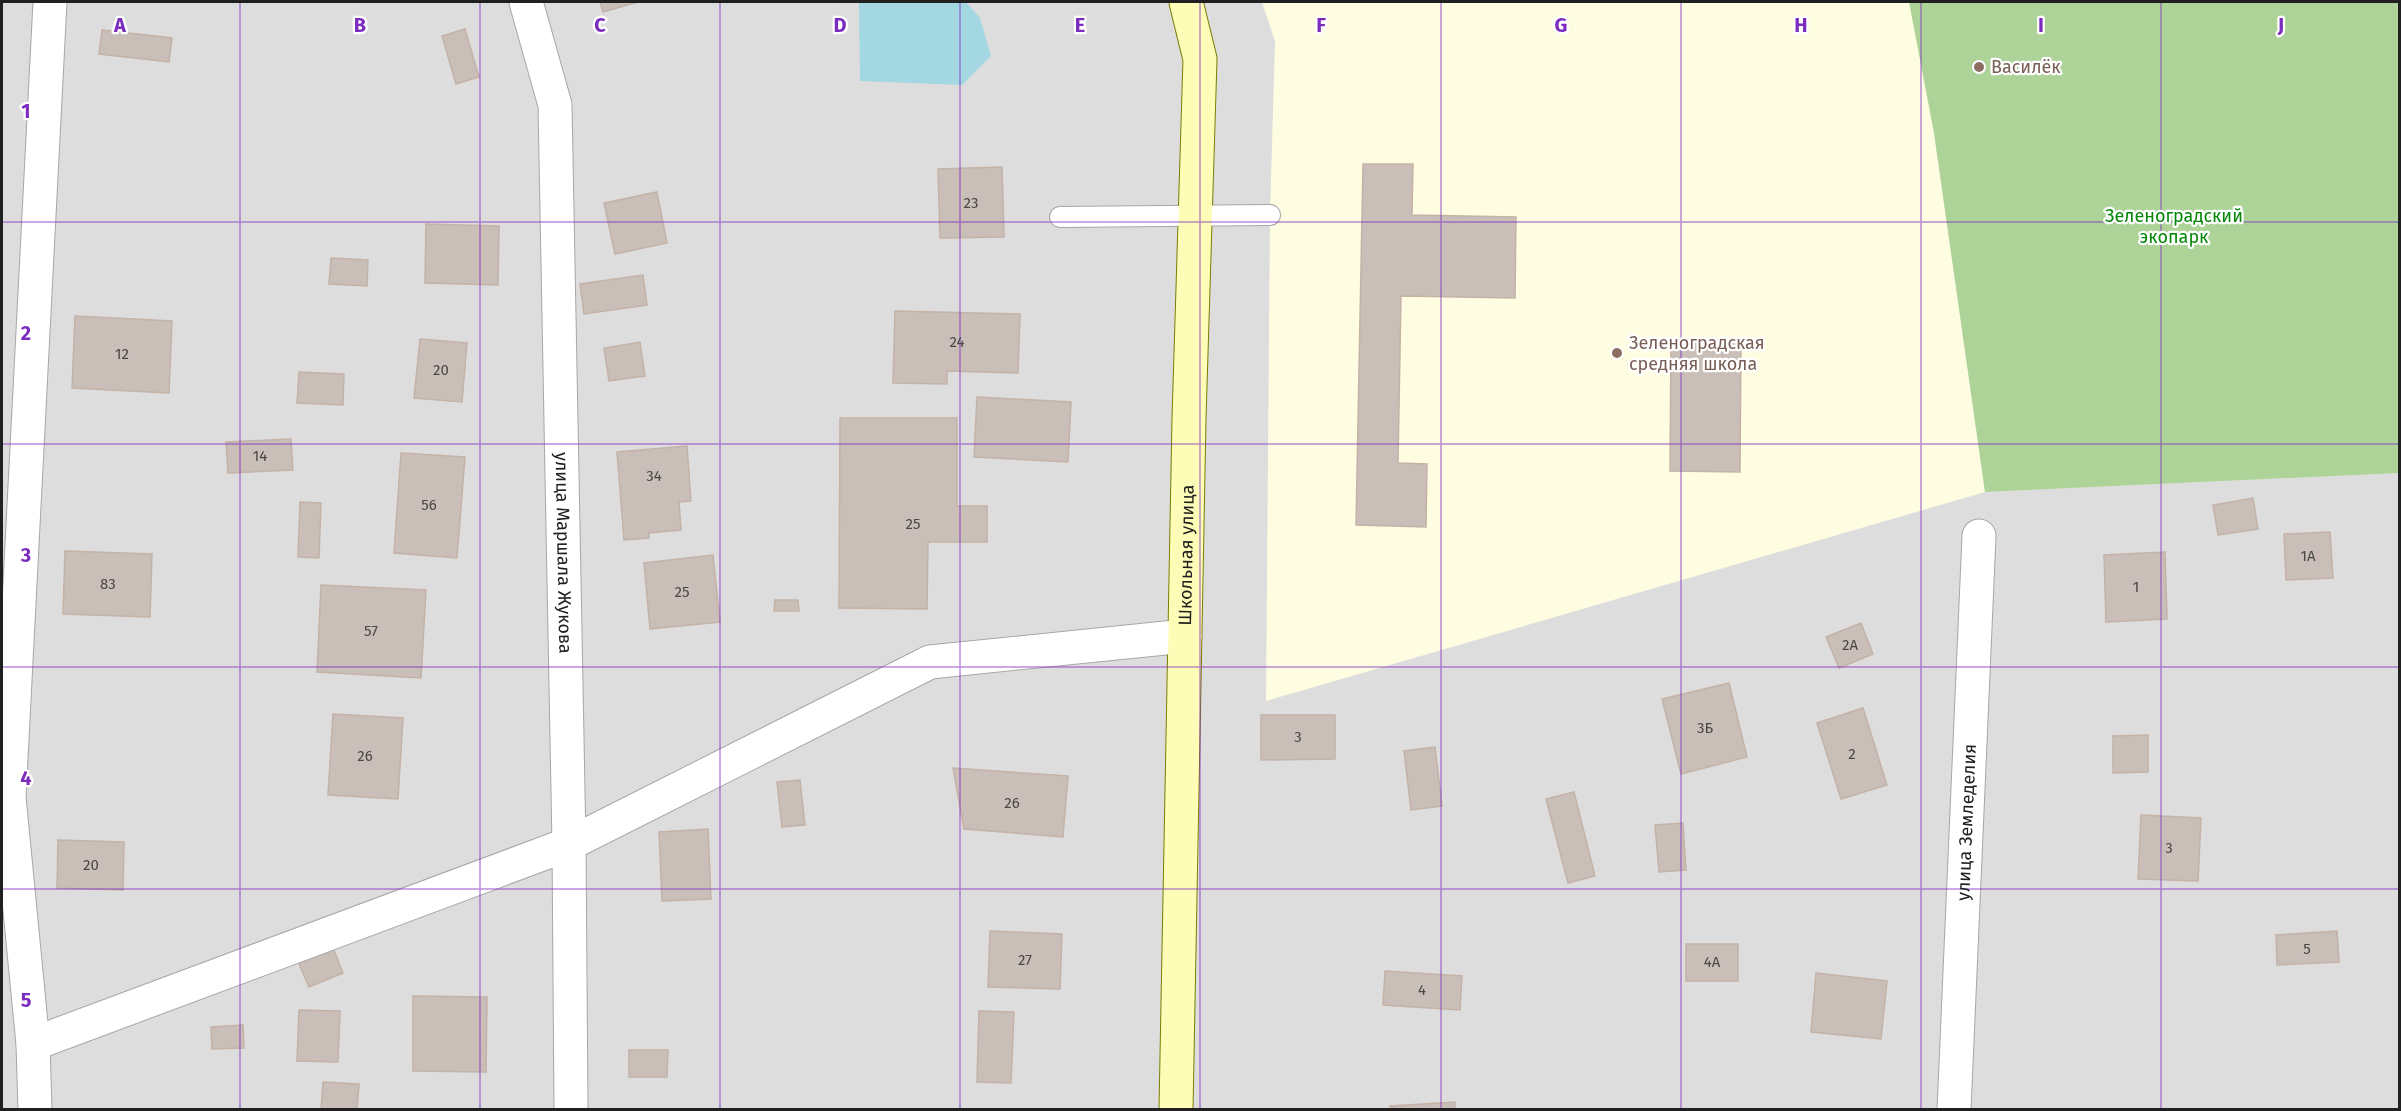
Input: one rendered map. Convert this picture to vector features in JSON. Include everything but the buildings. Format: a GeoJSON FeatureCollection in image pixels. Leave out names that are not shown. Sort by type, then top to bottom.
{"type":"FeatureCollection","features":[{"type":"Feature","properties":{"kind":"street"},"geometry":{"type":"LineString","coordinates":[[35,1110],[33,1044],[9,797],[50,2]]}},
{"type":"Feature","properties":{"kind":"street","name":"улица Маршала Жукова"},"geometry":{"type":"LineString","coordinates":[[526,2],[555,105],[569,844],[571,1110]]}},
{"type":"Feature","properties":{"kind":"street","name":"Школьная улица"},"geometry":{"type":"LineString","coordinates":[[1176,1110],[1185,636],[1200,59],[1186,2]]}},
{"type":"Feature","properties":{"kind":"street","name":"улица Земледелия"},"geometry":{"type":"LineString","coordinates":[[1954,1110],[1979,536]]}},
{"type":"Feature","properties":{"kind":"street"},"geometry":{"type":"LineString","coordinates":[[33,1044],[569,844],[930,662],[1185,636]]}},
{"type":"Feature","properties":{"kind":"lane"},"geometry":{"type":"LineString","coordinates":[[1060,217],[1270,215]]}},
{"type":"Feature","properties":{"kind":"shaded area"},"geometry":{"type":"Polygon","coordinates":[[[2,2],[1909,2],[1985,492],[2399,473],[2399,1109],[2,1110],[2,2]]]}},
{"type":"Feature","properties":{"kind":"shaded area","name":"Зеленоградская средняя школа"},"geometry":{"type":"Polygon","coordinates":[[[1262,2],[2138,2],[1934,133],[1985,492],[1266,701],[1270,215],[1275,41],[1262,2]]]}},
{"type":"Feature","properties":{"kind":"green space","name":"Зеленоградский экопарк"},"geometry":{"type":"Polygon","coordinates":[[[1909,2],[2399,2],[2399,473],[1985,492],[1934,133],[1909,2]]]}},
{"type":"Feature","properties":{"kind":"water"},"geometry":{"type":"Polygon","coordinates":[[[859,2],[966,2],[980,18],[991,56],[962,85],[860,81],[859,2]]]}},
{"type":"Feature","properties":{"kind":"place","name":"Василёк"},"geometry":{"type":"Point","coordinates":[1979,67]}},
{"type":"Feature","properties":{"kind":"place","name":"Зеленоградская средняя школа"},"geometry":{"type":"Point","coordinates":[1617,353]}}]}
